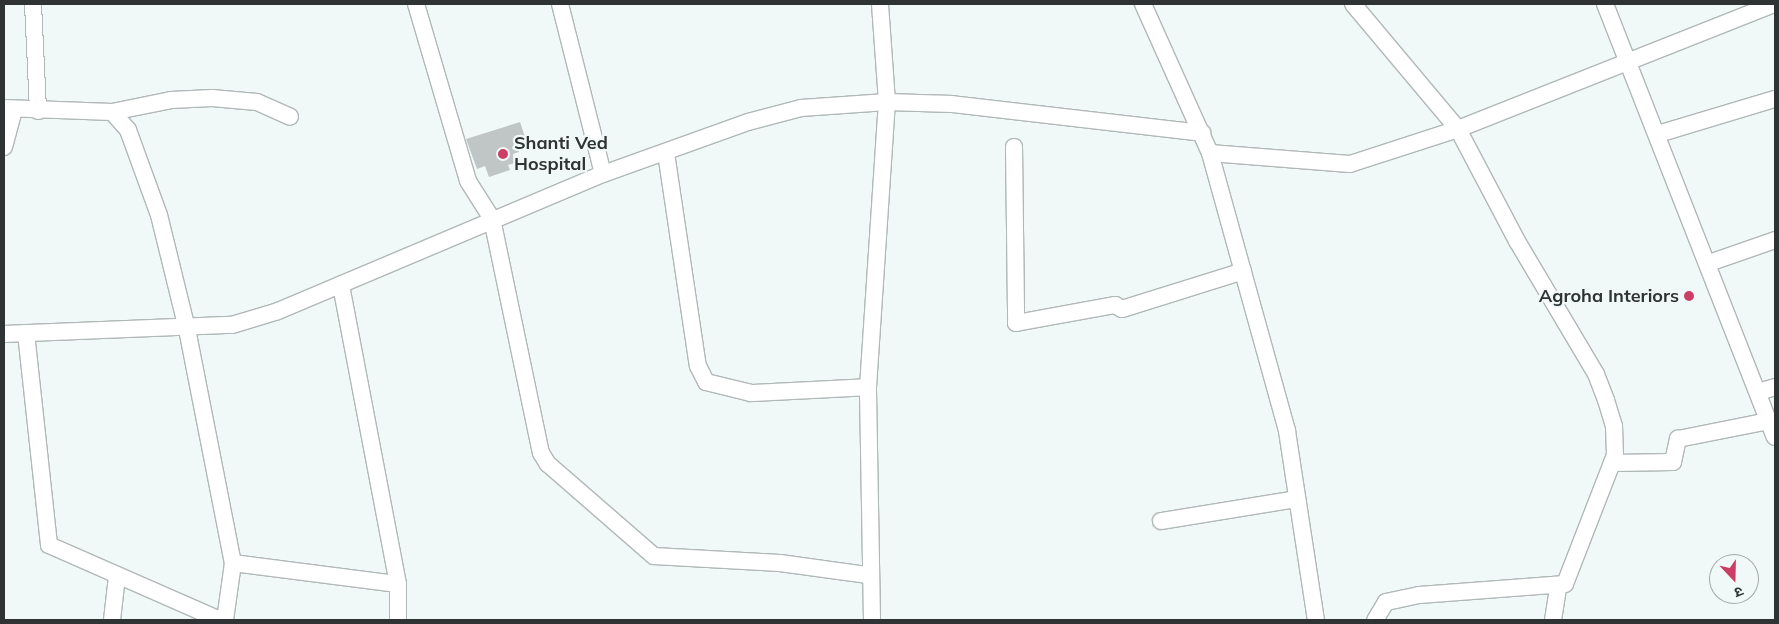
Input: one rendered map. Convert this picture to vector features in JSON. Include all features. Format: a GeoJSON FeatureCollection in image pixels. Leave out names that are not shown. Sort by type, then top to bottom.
{"type":"FeatureCollection","features":[{"type":"Feature","properties":{"kind":"street"},"geometry":{"type":"LineString","coordinates":[[33,4],[38,111]]}},
{"type":"Feature","properties":{"kind":"street"},"geometry":{"type":"LineString","coordinates":[[416,4],[468,181],[492,219],[541,453],[548,464],[654,556],[780,563],[868,575]]}},
{"type":"Feature","properties":{"kind":"street"},"geometry":{"type":"LineString","coordinates":[[560,4],[603,174]]}},
{"type":"Feature","properties":{"kind":"street"},"geometry":{"type":"LineString","coordinates":[[872,620],[868,575],[868,386],[887,102],[880,4]]}},
{"type":"Feature","properties":{"kind":"street"},"geometry":{"type":"LineString","coordinates":[[1143,4],[1210,153],[1287,431],[1316,620]]}},
{"type":"Feature","properties":{"kind":"street"},"geometry":{"type":"LineString","coordinates":[[1353,4],[1458,129],[1517,241],[1596,374],[1614,426],[1613,463],[1570,580],[1558,588],[1419,595],[1386,602],[1375,620]]}},
{"type":"Feature","properties":{"kind":"street"},"geometry":{"type":"LineString","coordinates":[[1605,4],[1709,263],[1775,437]]}},
{"type":"Feature","properties":{"kind":"street"},"geometry":{"type":"LineString","coordinates":[[1210,153],[1350,164],[1458,129],[1626,60],[1773,4]]}},
{"type":"Feature","properties":{"kind":"street"},"geometry":{"type":"LineString","coordinates":[[4,148],[9,108],[38,111],[112,112],[172,100],[221,98],[257,102],[290,117]]}},
{"type":"Feature","properties":{"kind":"street"},"geometry":{"type":"LineString","coordinates":[[1658,134],[1775,99]]}},
{"type":"Feature","properties":{"kind":"street"},"geometry":{"type":"LineString","coordinates":[[4,334],[187,329],[232,325],[341,284],[603,174],[779,113],[887,102],[961,105],[1202,133]]}},
{"type":"Feature","properties":{"kind":"street"},"geometry":{"type":"LineString","coordinates":[[112,112],[128,130],[159,215],[187,329],[233,563],[226,620]]}},
{"type":"Feature","properties":{"kind":"street"},"geometry":{"type":"LineString","coordinates":[[1014,147],[1016,323],[1115,305],[1122,309],[1242,271]]}},
{"type":"Feature","properties":{"kind":"street"},"geometry":{"type":"LineString","coordinates":[[666,153],[698,366],[706,382],[751,393],[868,386]]}},
{"type":"Feature","properties":{"kind":"street"},"geometry":{"type":"LineString","coordinates":[[1709,263],[1775,240]]}},
{"type":"Feature","properties":{"kind":"street"},"geometry":{"type":"LineString","coordinates":[[341,284],[398,584],[398,620]]}},
{"type":"Feature","properties":{"kind":"street"},"geometry":{"type":"LineString","coordinates":[[26,333],[45,538],[53,549],[220,620]]}},
{"type":"Feature","properties":{"kind":"street"},"geometry":{"type":"LineString","coordinates":[[1758,392],[1775,387]]}},
{"type":"Feature","properties":{"kind":"street"},"geometry":{"type":"LineString","coordinates":[[1613,463],[1673,462],[1678,439],[1769,421]]}},
{"type":"Feature","properties":{"kind":"street"},"geometry":{"type":"LineString","coordinates":[[1161,521],[1297,498]]}},
{"type":"Feature","properties":{"kind":"street"},"geometry":{"type":"LineString","coordinates":[[233,563],[398,584]]}},
{"type":"Feature","properties":{"kind":"street"},"geometry":{"type":"LineString","coordinates":[[112,620],[118,576]]}},
{"type":"Feature","properties":{"kind":"street"},"geometry":{"type":"LineString","coordinates":[[1553,620],[1558,588]]}},
{"type":"Feature","properties":{"kind":"building"},"geometry":{"type":"Polygon","coordinates":[[[520,122],[525,137],[516,140],[519,152],[513,154],[515,163],[508,165],[510,170],[489,177],[485,166],[477,169],[466,139],[520,122]]]}},
{"type":"Feature","properties":{"kind":"place","name":"Shanti Ved Hospital"},"geometry":{"type":"Point","coordinates":[503,154]}},
{"type":"Feature","properties":{"kind":"place","name":"Agroha Interiors"},"geometry":{"type":"Point","coordinates":[1689,296]}}]}
